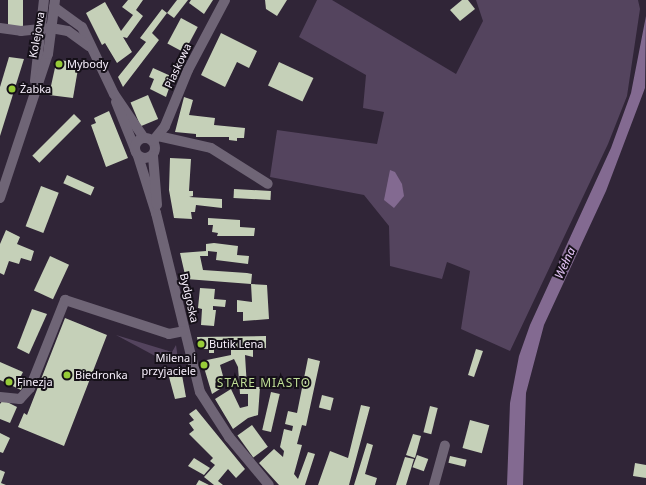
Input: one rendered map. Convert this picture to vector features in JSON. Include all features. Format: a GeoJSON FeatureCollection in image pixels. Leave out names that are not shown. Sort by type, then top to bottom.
{"type":"FeatureCollection","features":[{"type":"Feature","properties":{"kind":"street","name":"Kolejowa"},"geometry":{"type":"LineString","coordinates":[[34,97],[44,0]]}},
{"type":"Feature","properties":{"kind":"street","name":"Piaskowa"},"geometry":{"type":"LineString","coordinates":[[151,138],[225,0]]}},
{"type":"Feature","properties":{"kind":"street","name":"Kolejowa"},"geometry":{"type":"LineString","coordinates":[[0,198],[48,54],[55,4]]}},
{"type":"Feature","properties":{"kind":"street","name":"Bydgoska"},"geometry":{"type":"LineString","coordinates":[[55,4],[82,27],[90,48],[114,94],[151,138],[156,148],[153,156],[156,213]]}},
{"type":"Feature","properties":{"kind":"street","name":"Bydgoska"},"geometry":{"type":"LineString","coordinates":[[0,28],[21,31],[51,28],[74,33],[90,48]]}},
{"type":"Feature","properties":{"kind":"street","name":"Bydgoska"},"geometry":{"type":"LineString","coordinates":[[114,94],[119,115],[137,152],[156,213],[184,331],[202,397],[229,437],[269,485]]}},
{"type":"Feature","properties":{"kind":"street"},"geometry":{"type":"LineString","coordinates":[[153,156],[146,159],[137,152],[151,138],[210,148],[268,184]]}},
{"type":"Feature","properties":{"kind":"street"},"geometry":{"type":"LineString","coordinates":[[0,397],[20,399],[30,388],[65,300],[169,334],[184,331]]}},
{"type":"Feature","properties":{"kind":"street"},"geometry":{"type":"LineString","coordinates":[[434,485],[444,445]]}},
{"type":"Feature","properties":{"kind":"shaded area"},"geometry":{"type":"Polygon","coordinates":[[[317,0],[332,0],[456,74],[483,21],[476,0],[638,0],[640,9],[627,96],[608,144],[510,351],[461,329],[470,271],[447,262],[442,279],[390,266],[389,226],[364,195],[270,177],[277,130],[377,144],[384,112],[363,108],[366,75],[299,37],[317,0]]]}},
{"type":"Feature","properties":{"kind":"shaded area"},"geometry":{"type":"Polygon","coordinates":[[[116,335],[172,352],[176,345],[178,359],[175,361],[172,354],[157,357],[116,335]]]}},
{"type":"Feature","properties":{"kind":"water","name":"Wełna"},"geometry":{"type":"Polygon","coordinates":[[[646,16],[645,88],[606,191],[544,325],[526,393],[523,485],[507,485],[510,403],[519,356],[530,325],[611,148],[631,93],[646,16]]]}},
{"type":"Feature","properties":{"kind":"water"},"geometry":{"type":"Polygon","coordinates":[[[390,170],[395,172],[402,184],[404,196],[394,208],[384,200],[390,170]]]}},
{"type":"Feature","properties":{"kind":"building"},"geometry":{"type":"Polygon","coordinates":[[[8,0],[23,0],[23,26],[8,26],[8,0]]]}},
{"type":"Feature","properties":{"kind":"building"},"geometry":{"type":"Polygon","coordinates":[[[128,0],[143,0],[136,10],[143,16],[127,38],[123,37],[132,52],[117,63],[105,43],[102,45],[86,13],[105,2],[121,31],[133,15],[122,7],[128,0]]]}},
{"type":"Feature","properties":{"kind":"building"},"geometry":{"type":"Polygon","coordinates":[[[177,0],[188,0],[174,18],[167,13],[177,0]]]}},
{"type":"Feature","properties":{"kind":"building"},"geometry":{"type":"Polygon","coordinates":[[[191,0],[213,0],[204,14],[189,3],[191,0]]]}},
{"type":"Feature","properties":{"kind":"building"},"geometry":{"type":"Polygon","coordinates":[[[265,0],[287,0],[277,16],[266,9],[265,0]]]}},
{"type":"Feature","properties":{"kind":"building"},"geometry":{"type":"Polygon","coordinates":[[[462,0],[468,0],[475,9],[460,21],[450,10],[462,0]]]}},
{"type":"Feature","properties":{"kind":"building"},"geometry":{"type":"Polygon","coordinates":[[[162,9],[167,13],[152,33],[159,40],[123,87],[118,77],[146,42],[140,38],[162,9]]]}},
{"type":"Feature","properties":{"kind":"building"},"geometry":{"type":"Polygon","coordinates":[[[181,18],[198,27],[184,53],[167,44],[181,18]]]}},
{"type":"Feature","properties":{"kind":"building"},"geometry":{"type":"Polygon","coordinates":[[[221,33],[257,51],[249,68],[237,62],[225,87],[201,75],[221,33]]]}},
{"type":"Feature","properties":{"kind":"building"},"geometry":{"type":"Polygon","coordinates":[[[9,57],[24,59],[0,136],[0,87],[9,57]]]}},
{"type":"Feature","properties":{"kind":"building"},"geometry":{"type":"Polygon","coordinates":[[[60,60],[79,63],[73,98],[49,95],[56,63],[60,60]]]}},
{"type":"Feature","properties":{"kind":"building"},"geometry":{"type":"Polygon","coordinates":[[[279,62],[313,78],[302,102],[268,86],[279,62]]]}},
{"type":"Feature","properties":{"kind":"building"},"geometry":{"type":"Polygon","coordinates":[[[153,68],[173,77],[166,97],[150,89],[154,79],[149,77],[153,68]]]}},
{"type":"Feature","properties":{"kind":"building"},"geometry":{"type":"Polygon","coordinates":[[[148,95],[158,119],[141,126],[131,102],[148,95]]]}},
{"type":"Feature","properties":{"kind":"building"},"geometry":{"type":"Polygon","coordinates":[[[184,97],[193,100],[189,115],[215,118],[214,125],[245,128],[244,138],[237,138],[237,141],[229,140],[229,137],[196,137],[196,134],[175,132],[184,97]]]}},
{"type":"Feature","properties":{"kind":"building"},"geometry":{"type":"Polygon","coordinates":[[[109,111],[128,158],[106,167],[91,125],[96,123],[94,118],[109,111]]]}},
{"type":"Feature","properties":{"kind":"building"},"geometry":{"type":"Polygon","coordinates":[[[74,114],[81,121],[39,163],[32,156],[74,114]]]}},
{"type":"Feature","properties":{"kind":"building"},"geometry":{"type":"Polygon","coordinates":[[[170,158],[191,159],[189,191],[193,191],[193,196],[189,197],[222,199],[222,208],[196,205],[195,212],[191,212],[192,219],[174,218],[169,190],[170,158]]]}},
{"type":"Feature","properties":{"kind":"building"},"geometry":{"type":"Polygon","coordinates":[[[67,175],[94,187],[91,195],[63,183],[67,175]]]}},
{"type":"Feature","properties":{"kind":"building"},"geometry":{"type":"Polygon","coordinates":[[[41,186],[59,193],[43,233],[26,226],[41,186]]]}},
{"type":"Feature","properties":{"kind":"building"},"geometry":{"type":"Polygon","coordinates":[[[234,189],[271,191],[270,200],[234,198],[234,189]]]}},
{"type":"Feature","properties":{"kind":"building"},"geometry":{"type":"Polygon","coordinates":[[[208,218],[240,220],[240,227],[255,228],[254,236],[217,236],[218,233],[212,232],[213,225],[208,225],[208,218]]]}},
{"type":"Feature","properties":{"kind":"building"},"geometry":{"type":"Polygon","coordinates":[[[6,230],[20,237],[17,244],[34,251],[31,261],[21,258],[19,264],[9,261],[4,275],[0,273],[0,244],[6,230]]]}},
{"type":"Feature","properties":{"kind":"building"},"geometry":{"type":"Polygon","coordinates":[[[214,243],[238,246],[237,255],[249,256],[248,264],[216,260],[217,252],[208,251],[208,256],[200,256],[203,270],[252,274],[251,284],[186,279],[180,253],[206,251],[206,244],[214,243]]]}},
{"type":"Feature","properties":{"kind":"building"},"geometry":{"type":"Polygon","coordinates":[[[50,256],[69,265],[53,299],[34,290],[50,256]]]}},
{"type":"Feature","properties":{"kind":"building"},"geometry":{"type":"Polygon","coordinates":[[[251,284],[267,285],[269,319],[243,321],[243,312],[237,312],[237,300],[252,302],[251,284]]]}},
{"type":"Feature","properties":{"kind":"building"},"geometry":{"type":"Polygon","coordinates":[[[200,288],[215,289],[214,299],[226,300],[225,307],[213,306],[213,310],[216,310],[214,326],[201,325],[202,309],[198,308],[200,288]]]}},
{"type":"Feature","properties":{"kind":"building"},"geometry":{"type":"Polygon","coordinates":[[[32,309],[47,314],[29,354],[17,348],[32,309]]]}},
{"type":"Feature","properties":{"kind":"building","name":"Biedronka"},"geometry":{"type":"Polygon","coordinates":[[[65,318],[107,335],[64,446],[18,427],[24,413],[27,415],[65,318]]]}},
{"type":"Feature","properties":{"kind":"building"},"geometry":{"type":"Polygon","coordinates":[[[266,336],[266,348],[253,348],[253,357],[245,355],[247,387],[260,387],[258,415],[248,418],[233,429],[215,399],[231,389],[240,408],[248,406],[248,394],[240,394],[238,367],[234,359],[220,365],[223,376],[216,378],[220,389],[212,394],[202,361],[231,355],[231,349],[214,349],[214,353],[209,353],[209,349],[199,349],[197,337],[266,336]]]}},
{"type":"Feature","properties":{"kind":"building"},"geometry":{"type":"Polygon","coordinates":[[[476,349],[483,351],[474,377],[468,375],[476,349]]]}},
{"type":"Feature","properties":{"kind":"building"},"geometry":{"type":"Polygon","coordinates":[[[308,358],[320,361],[306,426],[302,425],[297,444],[302,445],[294,474],[298,479],[308,452],[315,454],[305,485],[279,485],[259,463],[274,449],[283,457],[284,451],[280,447],[284,429],[292,431],[293,426],[285,424],[288,411],[297,413],[308,358]]]}},
{"type":"Feature","properties":{"kind":"building"},"geometry":{"type":"Polygon","coordinates":[[[0,362],[23,372],[19,380],[24,383],[21,390],[0,380],[0,362]]]}},
{"type":"Feature","properties":{"kind":"building"},"geometry":{"type":"Polygon","coordinates":[[[182,375],[186,397],[175,399],[169,377],[182,375]]]}},
{"type":"Feature","properties":{"kind":"building"},"geometry":{"type":"Polygon","coordinates":[[[271,392],[280,394],[271,432],[262,430],[271,392]]]}},
{"type":"Feature","properties":{"kind":"building"},"geometry":{"type":"Polygon","coordinates":[[[322,395],[334,398],[330,411],[319,408],[322,395]]]}},
{"type":"Feature","properties":{"kind":"building"},"geometry":{"type":"Polygon","coordinates":[[[3,400],[17,407],[10,423],[0,419],[0,404],[3,400]]]}},
{"type":"Feature","properties":{"kind":"building"},"geometry":{"type":"Polygon","coordinates":[[[361,405],[370,407],[349,485],[318,485],[330,451],[348,458],[361,405]]]}},
{"type":"Feature","properties":{"kind":"building"},"geometry":{"type":"Polygon","coordinates":[[[430,406],[438,408],[431,434],[423,432],[430,406]]]}},
{"type":"Feature","properties":{"kind":"building"},"geometry":{"type":"Polygon","coordinates":[[[196,409],[245,469],[236,478],[228,469],[218,481],[223,485],[214,485],[204,477],[215,465],[210,461],[213,458],[189,434],[194,430],[189,423],[194,420],[189,414],[196,409]]]}},
{"type":"Feature","properties":{"kind":"building"},"geometry":{"type":"Polygon","coordinates":[[[470,420],[489,425],[482,453],[462,448],[470,420]]]}},
{"type":"Feature","properties":{"kind":"building"},"geometry":{"type":"Polygon","coordinates":[[[252,425],[268,447],[253,457],[237,436],[252,425]]]}},
{"type":"Feature","properties":{"kind":"building"},"geometry":{"type":"Polygon","coordinates":[[[0,433],[10,438],[3,453],[0,452],[0,433]]]}},
{"type":"Feature","properties":{"kind":"building"},"geometry":{"type":"Polygon","coordinates":[[[413,434],[421,436],[415,458],[406,455],[413,434]]]}},
{"type":"Feature","properties":{"kind":"building"},"geometry":{"type":"Polygon","coordinates":[[[367,443],[373,445],[365,474],[377,478],[375,485],[354,485],[367,443]]]}},
{"type":"Feature","properties":{"kind":"building"},"geometry":{"type":"Polygon","coordinates":[[[417,455],[428,459],[424,471],[413,467],[417,455]]]}},
{"type":"Feature","properties":{"kind":"building"},"geometry":{"type":"Polygon","coordinates":[[[450,456],[467,460],[465,467],[448,463],[450,456]]]}},
{"type":"Feature","properties":{"kind":"building"},"geometry":{"type":"Polygon","coordinates":[[[405,457],[414,459],[406,485],[396,485],[405,457]]]}},
{"type":"Feature","properties":{"kind":"building"},"geometry":{"type":"Polygon","coordinates":[[[194,458],[210,468],[204,475],[188,466],[194,458]]]}},
{"type":"Feature","properties":{"kind":"building"},"geometry":{"type":"Polygon","coordinates":[[[635,463],[646,465],[646,478],[633,476],[635,463]]]}},
{"type":"Feature","properties":{"kind":"building"},"geometry":{"type":"Polygon","coordinates":[[[0,470],[5,472],[1,483],[6,485],[0,485],[0,470]]]}},
{"type":"Feature","properties":{"kind":"building"},"geometry":{"type":"Polygon","coordinates":[[[199,480],[209,485],[196,485],[199,480]]]}},
{"type":"Feature","properties":{"kind":"place","name":"Mybody"},"geometry":{"type":"Point","coordinates":[59,64]}},
{"type":"Feature","properties":{"kind":"place","name":"Żabka"},"geometry":{"type":"Point","coordinates":[12,89]}},
{"type":"Feature","properties":{"kind":"place","name":"Butik Lena"},"geometry":{"type":"Point","coordinates":[201,344]}},
{"type":"Feature","properties":{"kind":"place","name":"Milena i przyjaciele"},"geometry":{"type":"Point","coordinates":[204,365]}},
{"type":"Feature","properties":{"kind":"place","name":"Biedronka"},"geometry":{"type":"Point","coordinates":[67,375]}},
{"type":"Feature","properties":{"kind":"place","name":"Finezja"},"geometry":{"type":"Point","coordinates":[9,382]}},
{"type":"Feature","properties":{"kind":"district","name":"STARE MIASTO"},"geometry":{"type":"Point","coordinates":[264,383]}}]}
